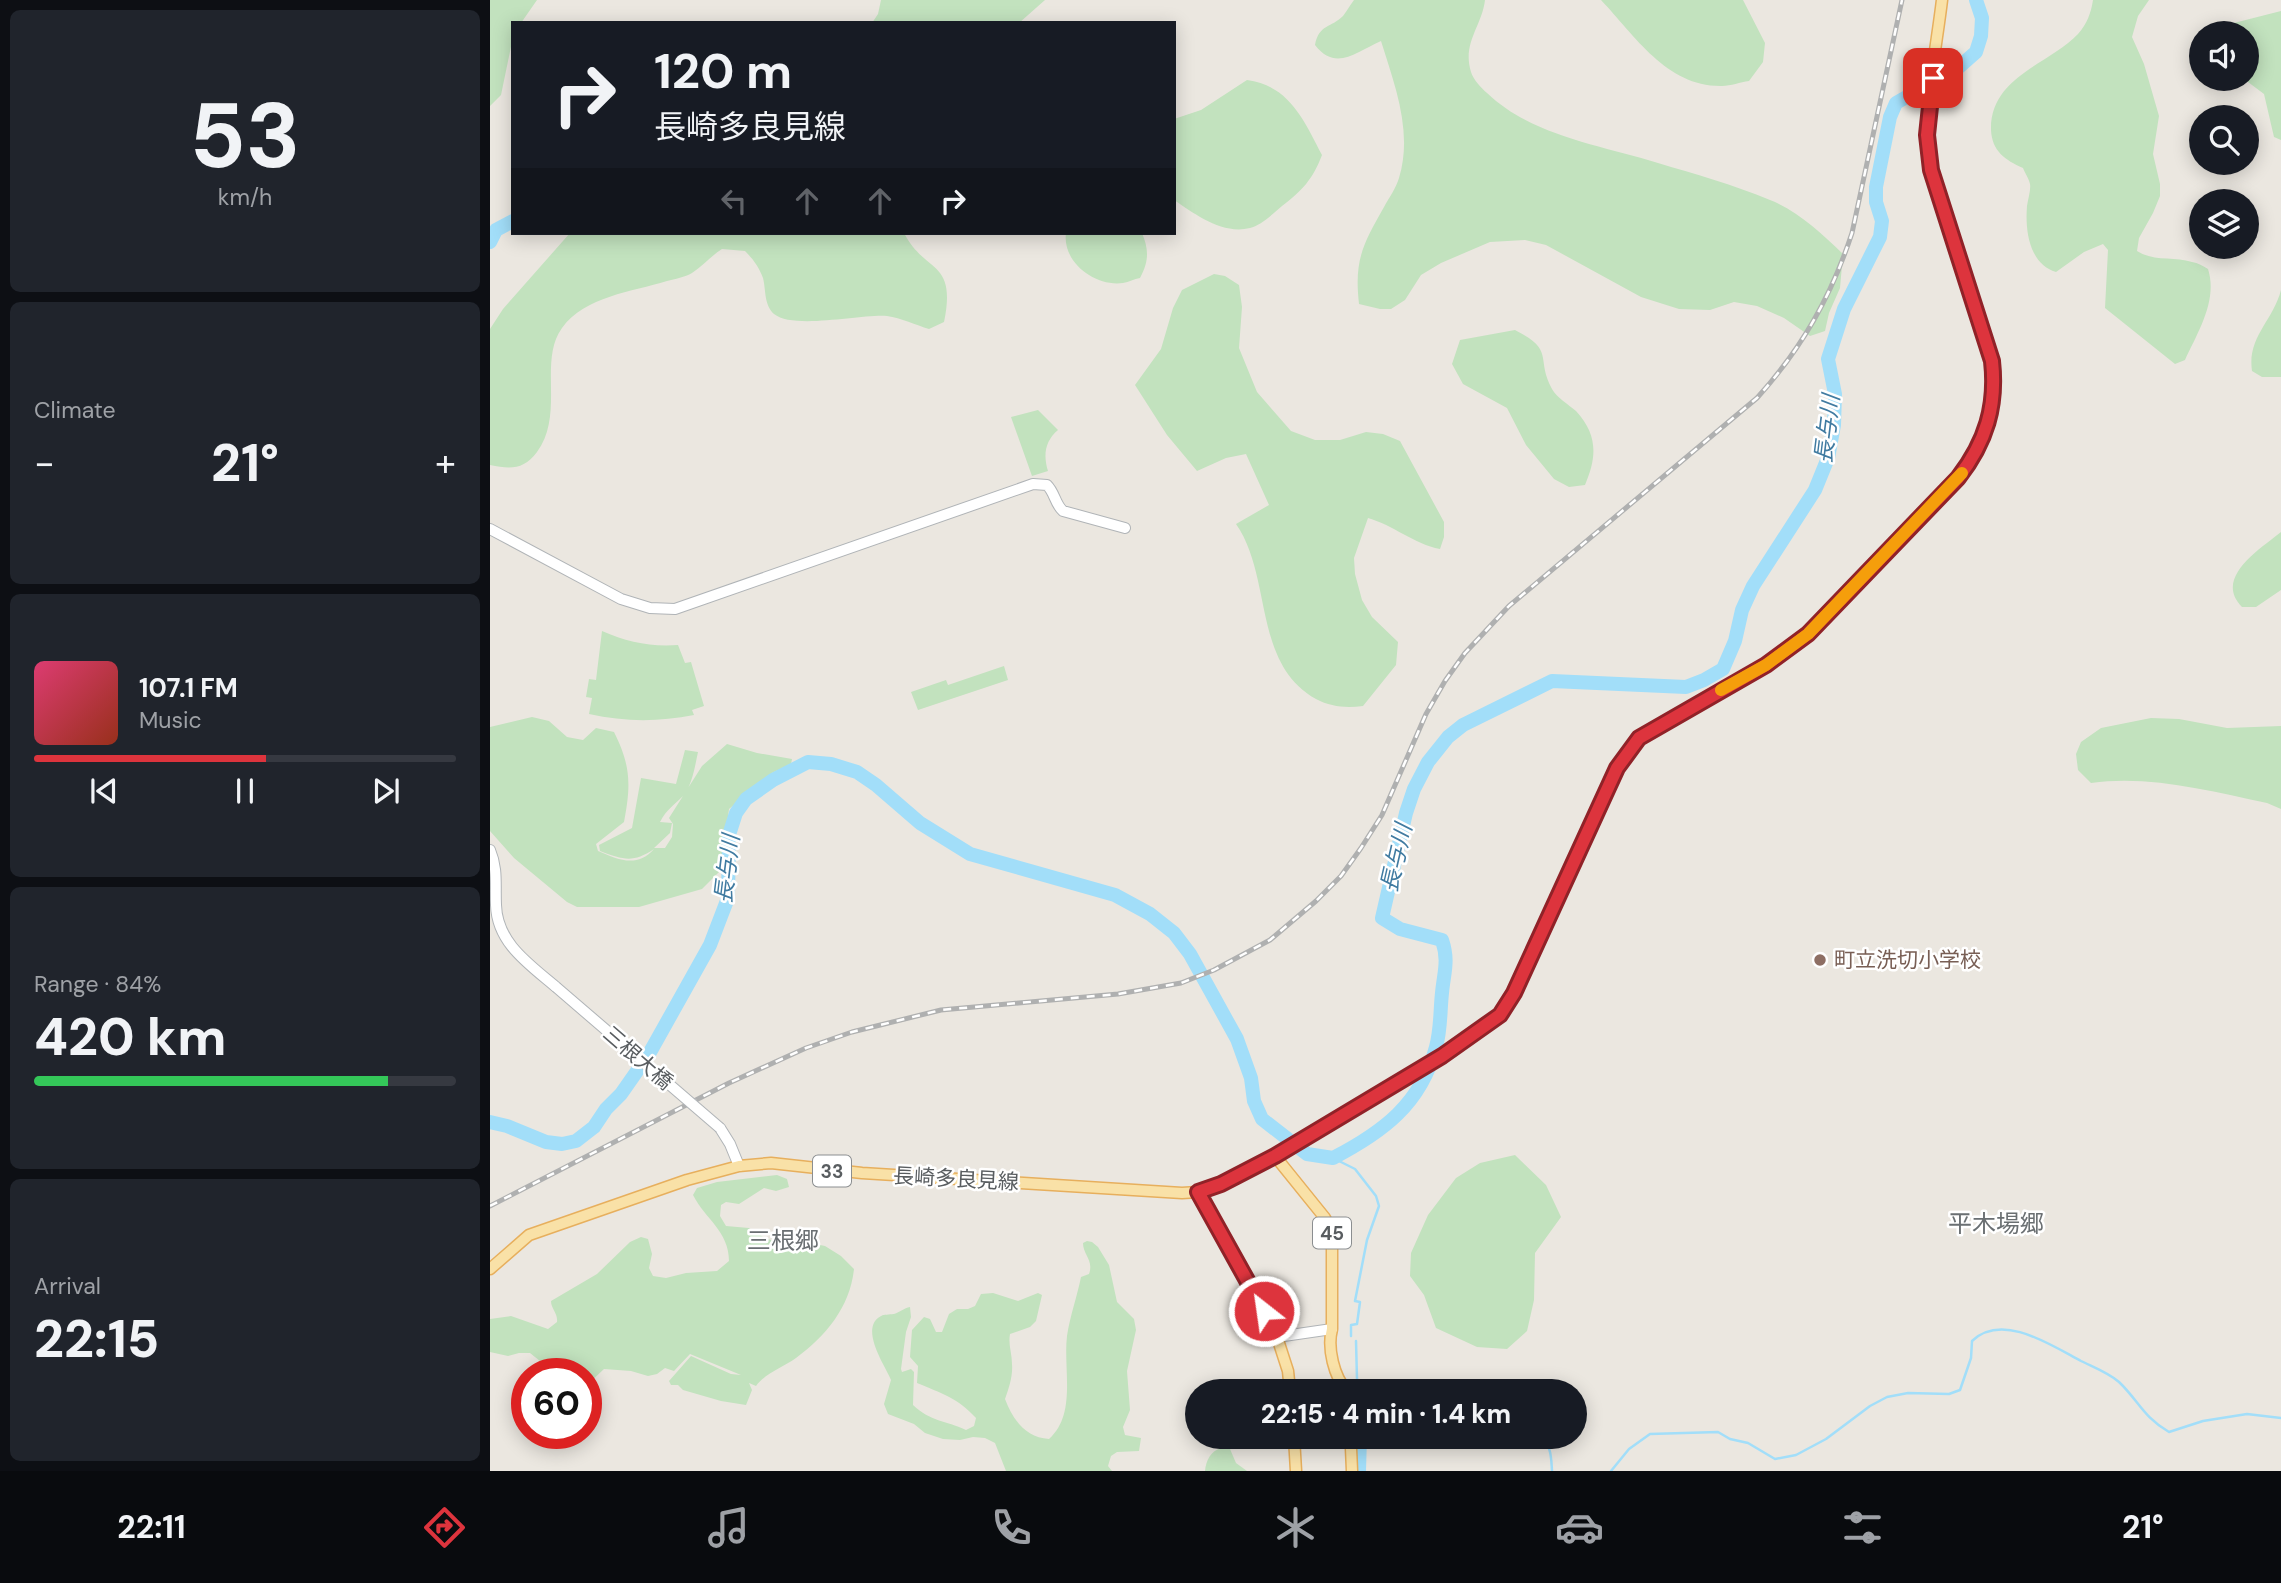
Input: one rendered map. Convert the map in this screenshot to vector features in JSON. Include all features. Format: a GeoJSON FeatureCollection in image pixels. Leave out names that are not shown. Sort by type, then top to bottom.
{"type":"FeatureCollection","features":[{"type":"Feature","properties":{"kind":"main road","name":"長崎多良見線"},"geometry":{"type":"LineString","coordinates":[[490,1269],[529,1234],[687,1180],[739,1166],[771,1163],[862,1174],[1198,1192],[1221,1184],[1278,1154],[1442,1056],[1500,1015],[1514,993],[1617,768],[1639,738],[1766,665],[1808,634],[1958,478],[1977,450],[1989,422],[1994,391],[1992,361],[1931,170],[1927,141],[1942,0]]}},
{"type":"Feature","properties":{"kind":"main road","name":"45"},"geometry":{"type":"LineString","coordinates":[[1278,1154],[1325,1218],[1332,1233],[1332,1329],[1329,1340],[1339,1379]]}},
{"type":"Feature","properties":{"kind":"main road"},"geometry":{"type":"LineString","coordinates":[[1198,1192],[1277,1337],[1289,1379]]}},
{"type":"Feature","properties":{"kind":"main road"},"geometry":{"type":"LineString","coordinates":[[1295,1449],[1296,1471]]}},
{"type":"Feature","properties":{"kind":"main road"},"geometry":{"type":"LineString","coordinates":[[1352,1449],[1352,1471]]}},
{"type":"Feature","properties":{"kind":"street"},"geometry":{"type":"LineString","coordinates":[[490,529],[621,599],[650,608],[675,608],[1033,484],[1047,485],[1063,511],[1125,528]]}},
{"type":"Feature","properties":{"kind":"street","name":"三根大橋"},"geometry":{"type":"LineString","coordinates":[[490,850],[496,871],[497,920],[512,948],[720,1128],[739,1166]]}},
{"type":"Feature","properties":{"kind":"street"},"geometry":{"type":"LineString","coordinates":[[1277,1337],[1332,1329]]}},
{"type":"Feature","properties":{"kind":"green space"},"geometry":{"type":"Polygon","coordinates":[[[490,0],[537,0],[522,21],[511,21],[511,47],[501,95],[490,106],[490,0]]]}},
{"type":"Feature","properties":{"kind":"green space"},"geometry":{"type":"Polygon","coordinates":[[[881,0],[1045,0],[1021,21],[873,21],[881,0]]]}},
{"type":"Feature","properties":{"kind":"green space"},"geometry":{"type":"Polygon","coordinates":[[[1354,0],[1485,0],[1471,43],[1469,62],[1477,83],[1505,108],[1546,129],[1728,185],[1770,200],[1800,216],[1843,254],[1840,288],[1829,313],[1825,331],[1810,336],[1784,318],[1757,306],[1734,302],[1710,310],[1679,309],[1641,297],[1546,245],[1525,240],[1490,242],[1441,263],[1421,275],[1405,300],[1391,309],[1359,304],[1358,275],[1362,253],[1398,182],[1404,144],[1400,109],[1381,41],[1355,54],[1339,58],[1323,53],[1315,45],[1319,33],[1339,20],[1354,0]]]}},
{"type":"Feature","properties":{"kind":"green space"},"geometry":{"type":"Polygon","coordinates":[[[1601,0],[1743,0],[1765,43],[1763,62],[1749,81],[1732,85],[1702,84],[1685,78],[1654,57],[1601,0]]]}},
{"type":"Feature","properties":{"kind":"green space"},"geometry":{"type":"Polygon","coordinates":[[[2093,0],[2149,0],[2138,16],[2132,37],[2144,64],[2159,116],[2153,154],[2160,196],[2139,238],[2137,251],[2150,257],[2198,264],[2208,269],[2210,281],[2209,304],[2201,327],[2185,360],[2175,364],[2105,308],[2108,250],[2103,244],[2084,252],[2056,272],[2040,262],[2034,254],[2028,235],[2029,180],[2023,168],[2001,154],[1992,137],[1993,112],[2000,97],[2023,74],[2078,34],[2088,18],[2093,0]]]}},
{"type":"Feature","properties":{"kind":"green space"},"geometry":{"type":"Polygon","coordinates":[[[2281,11],[2281,140],[2274,137],[2264,94],[2259,90],[2259,21],[2242,21],[2281,11]]]}},
{"type":"Feature","properties":{"kind":"green space"},"geometry":{"type":"Polygon","coordinates":[[[1247,80],[1274,89],[1285,97],[1302,118],[1322,155],[1315,171],[1295,195],[1258,225],[1229,229],[1209,222],[1176,201],[1176,118],[1201,110],[1247,80]]]}},
{"type":"Feature","properties":{"kind":"green space"},"geometry":{"type":"Polygon","coordinates":[[[568,235],[905,235],[912,246],[943,277],[947,302],[944,322],[929,329],[887,316],[812,321],[784,319],[774,314],[768,306],[763,278],[751,257],[745,251],[722,249],[689,274],[596,302],[572,317],[555,341],[551,405],[545,437],[532,458],[516,467],[490,465],[490,329],[503,309],[568,235]]]}},
{"type":"Feature","properties":{"kind":"green space"},"geometry":{"type":"Polygon","coordinates":[[[1066,235],[1143,235],[1147,256],[1145,266],[1140,278],[1123,283],[1102,281],[1092,277],[1075,263],[1066,244],[1066,235]]]}},
{"type":"Feature","properties":{"kind":"green space"},"geometry":{"type":"Polygon","coordinates":[[[1214,274],[1225,276],[1239,285],[1242,307],[1239,348],[1257,392],[1291,431],[1315,440],[1340,440],[1366,432],[1383,434],[1400,441],[1444,522],[1444,537],[1440,549],[1430,547],[1368,518],[1354,558],[1355,574],[1362,600],[1372,617],[1398,642],[1396,665],[1363,706],[1339,706],[1316,699],[1296,683],[1282,664],[1272,642],[1255,569],[1236,524],[1269,505],[1246,454],[1226,458],[1197,471],[1167,435],[1135,385],[1161,349],[1173,308],[1182,290],[1214,274]]]}},
{"type":"Feature","properties":{"kind":"green space"},"geometry":{"type":"Polygon","coordinates":[[[2281,290],[2281,377],[2262,377],[2252,371],[2253,348],[2281,290]]]}},
{"type":"Feature","properties":{"kind":"green space"},"geometry":{"type":"Polygon","coordinates":[[[1515,330],[1528,337],[1540,349],[1552,389],[1576,411],[1588,429],[1592,438],[1593,456],[1585,485],[1569,487],[1554,479],[1526,445],[1507,408],[1463,384],[1452,364],[1460,340],[1515,330]]]}},
{"type":"Feature","properties":{"kind":"green space"},"geometry":{"type":"Polygon","coordinates":[[[1038,410],[1058,430],[1046,449],[1048,471],[1032,476],[1011,417],[1038,410]]]}},
{"type":"Feature","properties":{"kind":"green space"},"geometry":{"type":"Polygon","coordinates":[[[2281,532],[2281,590],[2256,607],[2242,607],[2234,596],[2236,575],[2252,556],[2281,532]]]}},
{"type":"Feature","properties":{"kind":"green space"},"geometry":{"type":"Polygon","coordinates":[[[602,631],[639,643],[678,645],[685,663],[691,662],[704,706],[692,710],[694,715],[654,720],[616,719],[589,714],[592,698],[586,697],[589,679],[596,680],[602,631]]]}},
{"type":"Feature","properties":{"kind":"green space"},"geometry":{"type":"Polygon","coordinates":[[[1004,666],[1008,680],[918,710],[911,692],[946,680],[948,685],[1004,666]]]}},
{"type":"Feature","properties":{"kind":"green space"},"geometry":{"type":"Polygon","coordinates":[[[532,717],[549,721],[567,737],[583,740],[596,728],[614,732],[624,755],[628,776],[624,822],[596,844],[598,851],[628,860],[641,859],[654,849],[628,859],[600,851],[599,845],[632,828],[641,778],[676,784],[685,750],[698,752],[689,787],[702,766],[727,744],[792,759],[791,764],[772,773],[729,809],[721,870],[702,889],[639,907],[577,907],[567,902],[514,858],[490,831],[490,727],[532,717]],[[683,796],[660,822],[672,823],[670,833],[654,848],[665,848],[672,837],[673,824],[669,818],[683,796]]]}},
{"type":"Feature","properties":{"kind":"green space"},"geometry":{"type":"Polygon","coordinates":[[[2151,718],[2179,719],[2227,728],[2281,726],[2281,809],[2267,803],[2201,789],[2135,781],[2091,783],[2078,770],[2076,754],[2081,742],[2101,728],[2151,718]]]}},
{"type":"Feature","properties":{"kind":"green space"},"geometry":{"type":"Polygon","coordinates":[[[1515,1155],[1546,1185],[1561,1217],[1535,1253],[1534,1300],[1527,1331],[1507,1349],[1477,1347],[1436,1328],[1424,1295],[1410,1276],[1411,1253],[1428,1215],[1456,1178],[1480,1163],[1515,1155]]]}},
{"type":"Feature","properties":{"kind":"green space"},"geometry":{"type":"Polygon","coordinates":[[[777,1175],[787,1179],[789,1187],[776,1191],[764,1188],[739,1204],[726,1202],[721,1205],[720,1216],[726,1226],[749,1228],[780,1243],[791,1239],[825,1246],[841,1256],[854,1269],[852,1283],[835,1320],[791,1362],[765,1377],[756,1386],[749,1383],[752,1390],[746,1405],[721,1401],[683,1390],[678,1385],[671,1385],[669,1381],[691,1356],[731,1374],[741,1375],[690,1354],[674,1371],[665,1368],[648,1376],[631,1371],[602,1371],[602,1358],[536,1358],[530,1353],[508,1356],[490,1352],[490,1319],[511,1316],[548,1329],[557,1322],[551,1301],[597,1274],[630,1242],[641,1237],[648,1239],[652,1254],[649,1268],[653,1276],[666,1278],[686,1273],[717,1271],[729,1261],[725,1241],[693,1195],[697,1188],[717,1182],[777,1175]]]}},
{"type":"Feature","properties":{"kind":"green space"},"geometry":{"type":"Polygon","coordinates":[[[1087,1241],[1098,1247],[1109,1265],[1117,1302],[1134,1319],[1136,1330],[1127,1371],[1130,1410],[1123,1427],[1125,1435],[1141,1438],[1139,1451],[1117,1452],[1111,1456],[1108,1466],[1112,1471],[1006,1471],[995,1443],[985,1438],[943,1439],[888,1414],[884,1404],[891,1380],[875,1346],[872,1328],[876,1320],[883,1315],[894,1314],[910,1307],[911,1317],[901,1369],[902,1372],[911,1369],[914,1372],[913,1405],[932,1418],[966,1430],[974,1426],[976,1418],[969,1411],[949,1397],[917,1383],[918,1366],[910,1357],[912,1330],[924,1317],[930,1319],[936,1332],[942,1332],[949,1314],[957,1309],[975,1306],[981,1294],[993,1293],[1018,1301],[1038,1293],[1042,1295],[1036,1321],[1030,1327],[1010,1334],[1012,1373],[1005,1399],[1021,1427],[1041,1438],[1049,1439],[1058,1429],[1066,1404],[1067,1336],[1081,1277],[1089,1274],[1089,1261],[1083,1247],[1083,1243],[1087,1241]]]}},
{"type":"Feature","properties":{"kind":"green space"},"geometry":{"type":"Polygon","coordinates":[[[1230,1449],[1236,1463],[1247,1471],[1205,1471],[1214,1451],[1230,1449]]]}},
{"type":"Feature","properties":{"kind":"waterway","name":"長与川"},"geometry":{"type":"LineString","coordinates":[[490,1122],[546,1142],[562,1144],[576,1141],[594,1127],[649,1054],[710,945],[728,898],[729,835],[736,813],[746,799],[773,780],[808,762],[831,764],[857,772],[920,823],[970,854],[1115,895],[1150,914],[1174,933],[1190,954],[1237,1039],[1251,1078],[1254,1101],[1262,1119],[1307,1154],[1333,1158],[1384,1126],[1398,1114],[1421,1085],[1439,1034],[1446,960],[1442,940],[1400,929],[1382,918],[1406,813],[1414,789],[1428,762],[1448,737],[1463,725],[1552,681],[1686,687],[1723,669],[1735,641],[1742,610],[1753,586],[1815,490],[1828,458],[1834,425],[1835,394],[1828,359],[1844,309],[1880,237],[1882,221],[1876,202],[1876,187],[1890,117],[1896,103],[1924,87],[1942,82],[1976,52],[1981,36],[1982,18],[1976,0]]}},
{"type":"Feature","properties":{"kind":"waterway"},"geometry":{"type":"LineString","coordinates":[[490,242],[496,230],[511,222]]}},
{"type":"Feature","properties":{"kind":"waterway"},"geometry":{"type":"LineString","coordinates":[[1333,1158],[1355,1169],[1376,1196],[1379,1206],[1367,1240],[1355,1301],[1360,1302],[1357,1324],[1351,1325],[1351,1336]]}},
{"type":"Feature","properties":{"kind":"waterway"},"geometry":{"type":"LineString","coordinates":[[1611,1471],[1629,1449],[1650,1434],[1718,1432],[1730,1439],[1748,1443],[1775,1459],[1796,1455],[1826,1439],[1870,1406],[1887,1397],[1908,1393],[1949,1394],[1960,1390],[1971,1358],[1972,1341],[1984,1333],[1997,1330],[2012,1330],[2041,1340],[2111,1376],[2153,1421],[2169,1432],[2203,1421],[2247,1414],[2281,1418]]}},
{"type":"Feature","properties":{"kind":"waterway"},"geometry":{"type":"LineString","coordinates":[[1356,1341],[1357,1379]]}},
{"type":"Feature","properties":{"kind":"waterway"},"geometry":{"type":"LineString","coordinates":[[1359,1471],[1360,1449]]}},
{"type":"Feature","properties":{"kind":"waterway"},"geometry":{"type":"LineString","coordinates":[[1549,1449],[1552,1471]]}},
{"type":"Feature","properties":{"kind":"railway"},"geometry":{"type":"LineString","coordinates":[[490,1206],[729,1083],[806,1048],[852,1032],[941,1010],[1118,994],[1181,983],[1214,970],[1270,940],[1316,901],[1341,876],[1382,815],[1426,714],[1465,653],[1509,606],[1757,398],[1801,341],[1835,279],[1852,233],[1902,0]]}},
{"type":"Feature","properties":{"kind":"slow traffic"},"geometry":{"type":"LineString","coordinates":[[1721,690],[1766,665],[1808,634],[1962,473]]}},
{"type":"Feature","properties":{"kind":"place","name":"町立洗切小学校"},"geometry":{"type":"Point","coordinates":[1820,960]}},
{"type":"Feature","properties":{"kind":"district","name":"平木場郷"},"geometry":{"type":"Point","coordinates":[1996,1224]}},
{"type":"Feature","properties":{"kind":"district","name":"三根郷"},"geometry":{"type":"Point","coordinates":[783,1241]}},
{"type":"Feature","properties":{"kind":"route"},"geometry":{"type":"LineString","coordinates":[[1264,1311],[1198,1192],[1221,1184],[1275,1156],[1442,1056],[1500,1015],[1514,993],[1617,768],[1639,738],[1660,723],[1766,665],[1808,634],[1958,478],[1984,438],[1994,391],[1992,361],[1927,153],[1933,78]]}}]}
